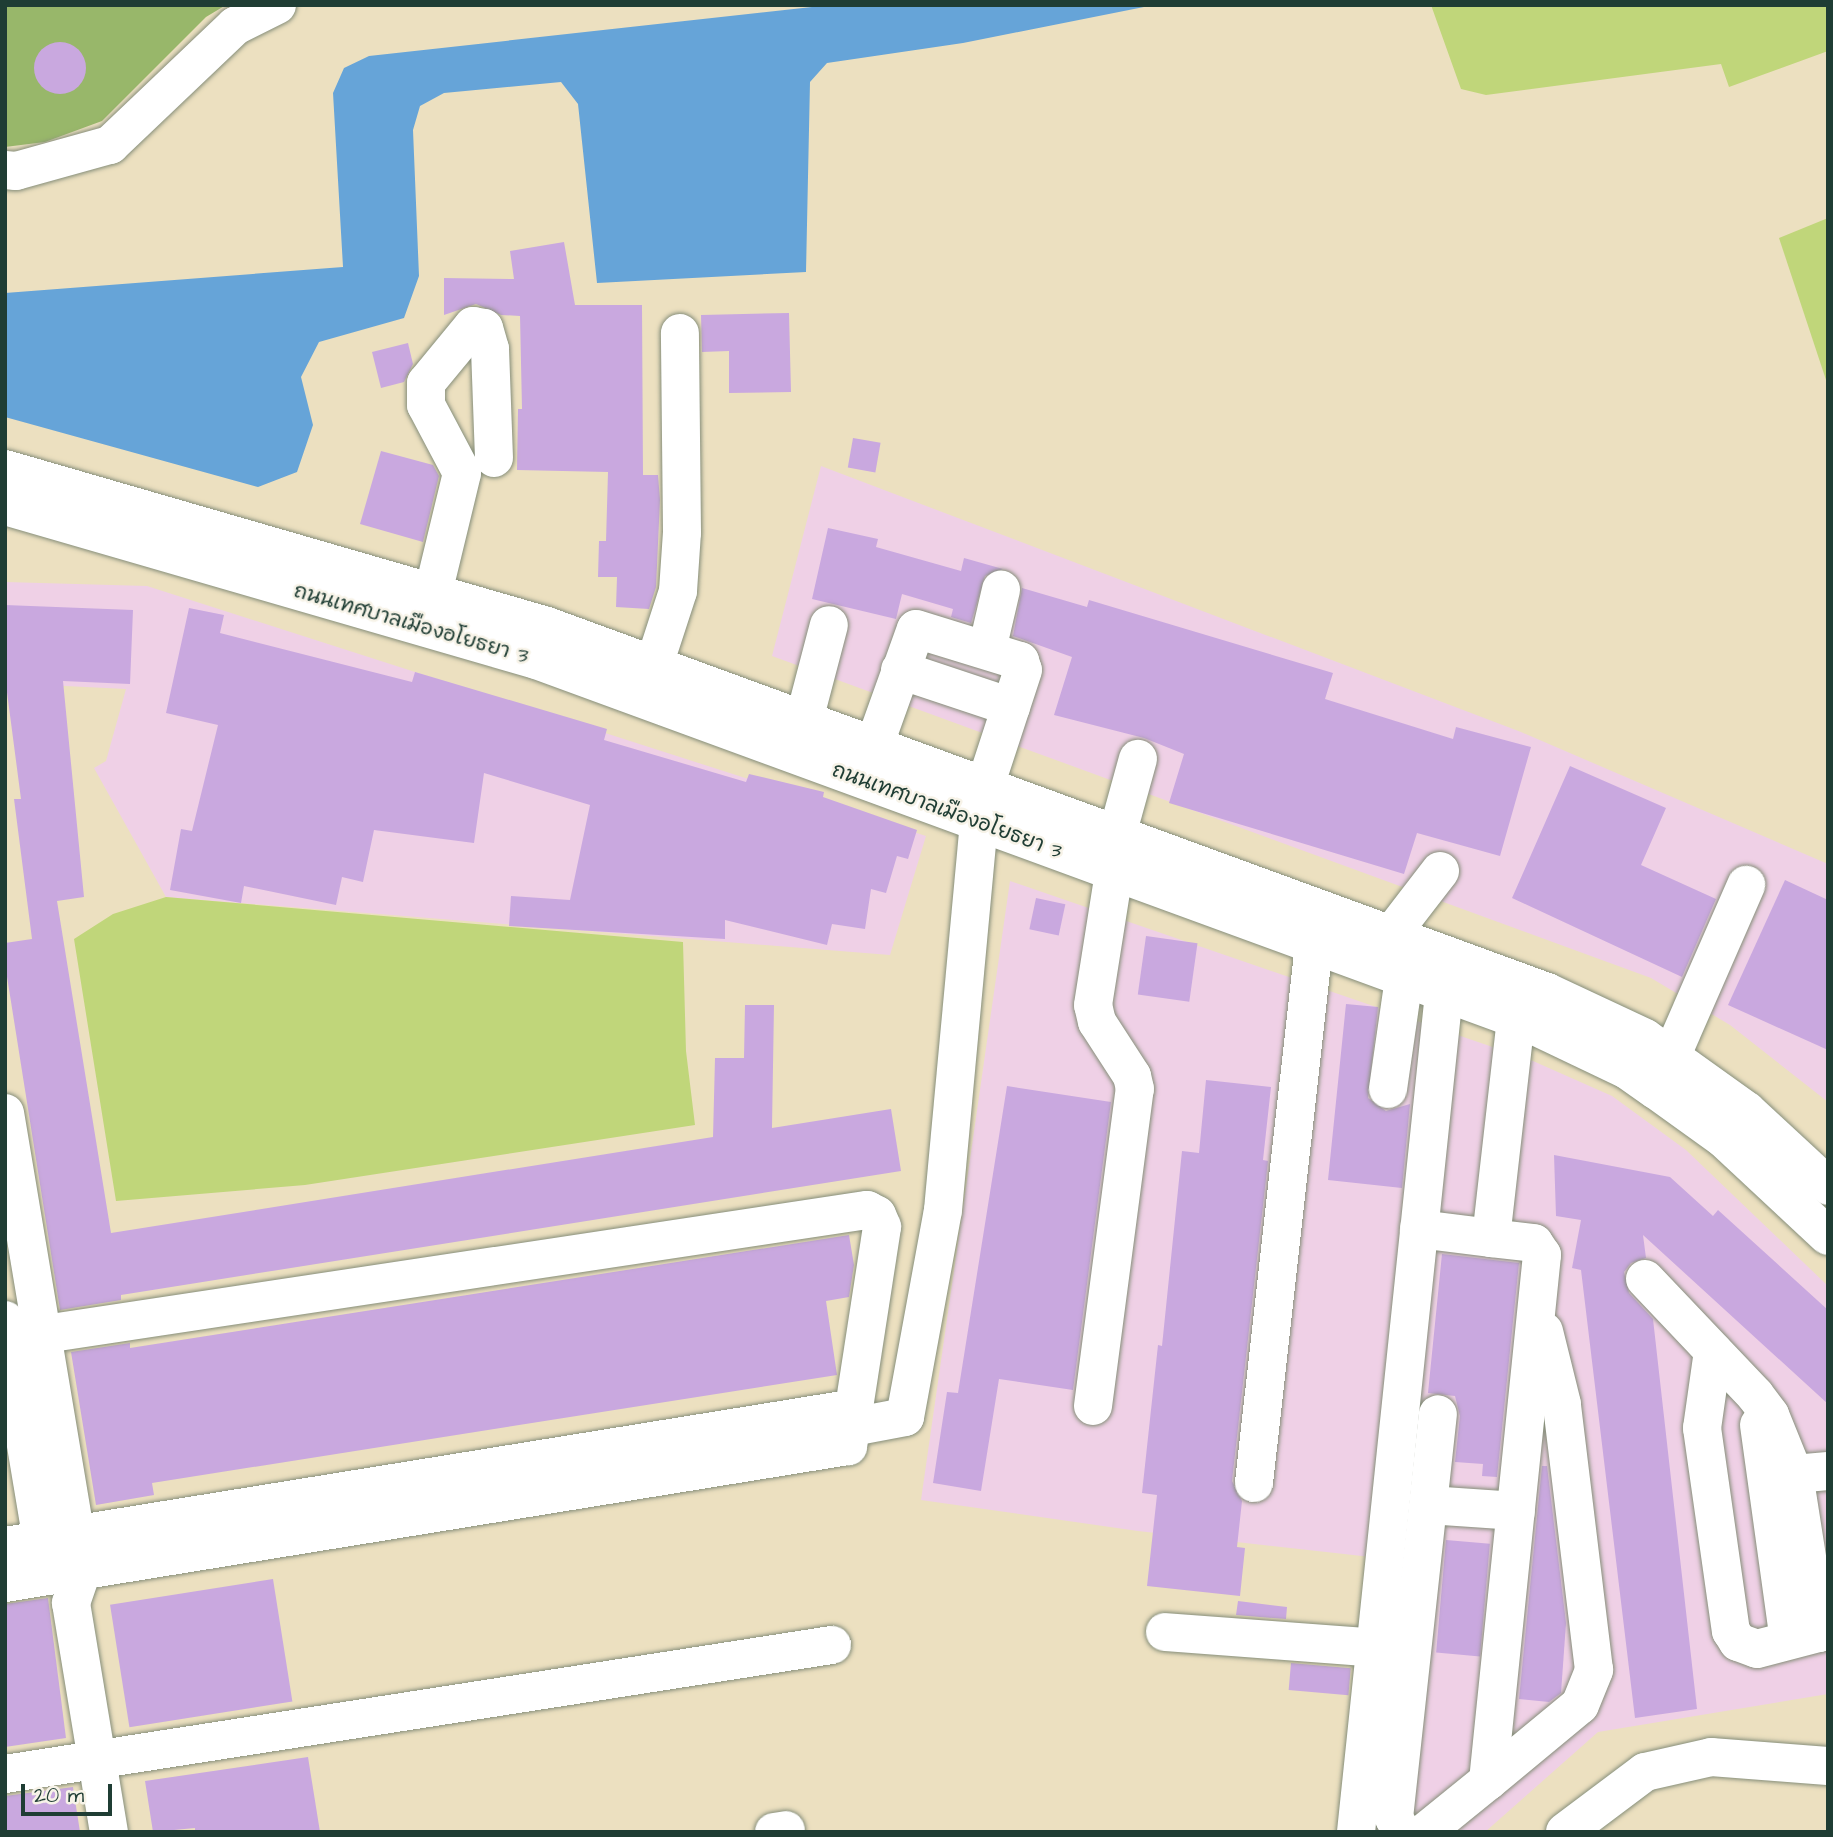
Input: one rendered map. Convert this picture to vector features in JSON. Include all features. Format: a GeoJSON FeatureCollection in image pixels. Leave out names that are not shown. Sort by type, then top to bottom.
{"type":"FeatureCollection","features":[{"type":"Feature","properties":{"kind":"street"},"geometry":{"type":"LineString","coordinates":[[5,170],[16,171],[110,145],[235,26],[277,5]]}},
{"type":"Feature","properties":{"kind":"street"},"geometry":{"type":"LineString","coordinates":[[654,665],[678,591],[682,533],[680,333]]}},
{"type":"Feature","properties":{"kind":"street"},"geometry":{"type":"LineString","coordinates":[[433,593],[461,484],[460,467],[426,405],[426,383],[444,360],[491,379],[494,458]]}},
{"type":"Feature","properties":{"kind":"street","name":"ถนนเทศบาลเมืองอโยธยา 3"},"geometry":{"type":"LineString","coordinates":[[5,469],[547,626],[874,746],[968,799],[1114,872],[1516,1019],[1627,1070],[1724,1139],[1828,1236]]}},
{"type":"Feature","properties":{"kind":"street","name":"ถนนเทศบาลเมืองอโยธยา 3"},"geometry":{"type":"LineString","coordinates":[[5,506],[536,660],[968,799],[1117,835],[1547,992],[1645,1038],[1747,1111],[1826,1181]]}},
{"type":"Feature","properties":{"kind":"street"},"geometry":{"type":"LineString","coordinates":[[987,650],[1001,590]]}},
{"type":"Feature","properties":{"kind":"street"},"geometry":{"type":"LineString","coordinates":[[804,720],[829,625]]}},
{"type":"Feature","properties":{"kind":"street"},"geometry":{"type":"LineString","coordinates":[[5,1583],[54,1562],[229,1528],[703,1451],[853,1418],[905,1417],[943,1210],[968,799],[1011,707],[1022,666],[987,650],[916,629],[874,746]]}},
{"type":"Feature","properties":{"kind":"street"},"geometry":{"type":"LineString","coordinates":[[900,670],[1011,707]]}},
{"type":"Feature","properties":{"kind":"street"},"geometry":{"type":"LineString","coordinates":[[1117,835],[1138,759]]}},
{"type":"Feature","properties":{"kind":"street"},"geometry":{"type":"LineString","coordinates":[[1390,936],[1440,871]]}},
{"type":"Feature","properties":{"kind":"street"},"geometry":{"type":"LineString","coordinates":[[1093,1406],[1135,1089],[1132,1076],[1097,1022],[1093,1005],[1114,872]]}},
{"type":"Feature","properties":{"kind":"street"},"geometry":{"type":"LineString","coordinates":[[1671,1056],[1746,885]]}},
{"type":"Feature","properties":{"kind":"street"},"geometry":{"type":"LineString","coordinates":[[1254,1483],[1314,945]]}},
{"type":"Feature","properties":{"kind":"street"},"geometry":{"type":"LineString","coordinates":[[1388,1089],[1404,978]]}},
{"type":"Feature","properties":{"kind":"street"},"geometry":{"type":"LineString","coordinates":[[1356,1832],[1444,993]]}},
{"type":"Feature","properties":{"kind":"street"},"geometry":{"type":"LineString","coordinates":[[1491,1238],[1516,1019]]}},
{"type":"Feature","properties":{"kind":"street"},"geometry":{"type":"LineString","coordinates":[[5,1113],[16,1247],[15,1333],[40,1425],[54,1562],[97,1760],[108,1832]]}},
{"type":"Feature","properties":{"kind":"street"},"geometry":{"type":"LineString","coordinates":[[15,1333],[867,1210],[877,1215],[882,1227],[853,1418]]}},
{"type":"Feature","properties":{"kind":"street"},"geometry":{"type":"LineString","coordinates":[[1419,1229],[1534,1243],[1542,1255],[1488,1782]]}},
{"type":"Feature","properties":{"kind":"street"},"geometry":{"type":"LineString","coordinates":[[1645,1279],[1755,1395],[1811,1472],[1812,1635]]}},
{"type":"Feature","properties":{"kind":"street"},"geometry":{"type":"LineString","coordinates":[[1425,1832],[1580,1705],[1594,1670],[1562,1404],[1537,1302]]}},
{"type":"Feature","properties":{"kind":"street"},"geometry":{"type":"LineString","coordinates":[[1713,1351],[1702,1427],[1731,1631],[1738,1643],[1757,1649],[1812,1635]]}},
{"type":"Feature","properties":{"kind":"street"},"geometry":{"type":"LineString","coordinates":[[1755,1395],[1812,1635]]}},
{"type":"Feature","properties":{"kind":"street"},"geometry":{"type":"LineString","coordinates":[[1402,1832],[1394,1818],[1438,1415]]}},
{"type":"Feature","properties":{"kind":"street"},"geometry":{"type":"LineString","coordinates":[[1429,1505],[1516,1511]]}},
{"type":"Feature","properties":{"kind":"street"},"geometry":{"type":"LineString","coordinates":[[1165,1632],[1376,1647]]}},
{"type":"Feature","properties":{"kind":"street"},"geometry":{"type":"LineString","coordinates":[[5,1774],[832,1644]]}},
{"type":"Feature","properties":{"kind":"street"},"geometry":{"type":"LineString","coordinates":[[1565,1832],[1645,1772],[1711,1757],[1828,1766]]}},
{"type":"Feature","properties":{"kind":"shaded area"},"geometry":{"type":"Polygon","coordinates":[[[821,466],[1521,732],[1828,864],[1828,1102],[1730,1025],[1651,978],[772,656],[821,466]]]}},
{"type":"Feature","properties":{"kind":"shaded area"},"geometry":{"type":"Polygon","coordinates":[[[5,582],[147,586],[926,836],[890,955],[166,897],[94,768],[106,761],[126,689],[5,683],[5,582]]]}},
{"type":"Feature","properties":{"kind":"shaded area"},"geometry":{"type":"Polygon","coordinates":[[[1010,881],[1533,1061],[1612,1096],[1686,1150],[1828,1286],[1828,1694],[1598,1732],[1485,1832],[1371,1832],[1371,1557],[1138,1531],[921,1500],[1010,881]]]}},
{"type":"Feature","properties":{"kind":"green space"},"geometry":{"type":"Polygon","coordinates":[[[5,5],[226,5],[206,17],[102,121],[45,142],[5,147],[5,5]]]}},
{"type":"Feature","properties":{"kind":"green space"},"geometry":{"type":"Polygon","coordinates":[[[1431,5],[1828,5],[1828,51],[1729,87],[1721,64],[1486,95],[1461,89],[1431,5]]]}},
{"type":"Feature","properties":{"kind":"green space"},"geometry":{"type":"Polygon","coordinates":[[[1828,218],[1828,386],[1779,238],[1828,218]]]}},
{"type":"Feature","properties":{"kind":"green space"},"geometry":{"type":"Polygon","coordinates":[[[166,897],[683,942],[686,1051],[695,1125],[305,1185],[116,1201],[74,939],[113,914],[166,897]]]}},
{"type":"Feature","properties":{"kind":"water"},"geometry":{"type":"Polygon","coordinates":[[[830,5],[1154,5],[963,43],[827,63],[810,82],[806,272],[597,283],[578,104],[561,82],[444,93],[420,106],[413,130],[419,276],[404,318],[319,342],[301,377],[313,425],[297,472],[258,487],[5,417],[5,293],[343,267],[333,93],[344,68],[369,56],[830,5]]]}},
{"type":"Feature","properties":{"kind":"building"},"geometry":{"type":"Polygon","coordinates":[[[60,42],[70,44],[78,50],[84,58],[84,78],[78,86],[70,92],[60,94],[50,92],[42,86],[36,78],[34,68],[36,58],[42,50],[50,44],[60,42]]]}},
{"type":"Feature","properties":{"kind":"building"},"geometry":{"type":"Polygon","coordinates":[[[564,242],[575,305],[642,305],[643,475],[658,475],[660,500],[656,587],[649,609],[616,607],[617,577],[598,577],[599,541],[606,541],[608,472],[517,470],[518,409],[522,409],[520,316],[501,315],[476,304],[444,315],[444,278],[514,279],[510,251],[564,242]]]}},
{"type":"Feature","properties":{"kind":"building"},"geometry":{"type":"Polygon","coordinates":[[[789,313],[791,392],[729,393],[729,351],[702,352],[701,315],[789,313]]]}},
{"type":"Feature","properties":{"kind":"building"},"geometry":{"type":"Polygon","coordinates":[[[408,343],[413,364],[404,382],[381,388],[372,352],[408,343]]]}},
{"type":"Feature","properties":{"kind":"building"},"geometry":{"type":"Polygon","coordinates":[[[853,438],[881,443],[875,472],[848,468],[853,438]]]}},
{"type":"Feature","properties":{"kind":"building"},"geometry":{"type":"Polygon","coordinates":[[[381,451],[433,465],[439,476],[423,542],[360,524],[381,451]]]}},
{"type":"Feature","properties":{"kind":"building"},"geometry":{"type":"Polygon","coordinates":[[[828,528],[878,539],[876,547],[961,571],[964,558],[1003,569],[985,576],[971,623],[951,617],[953,609],[902,594],[896,619],[812,599],[828,528]]]}},
{"type":"Feature","properties":{"kind":"building"},"geometry":{"type":"Polygon","coordinates":[[[1022,588],[1087,607],[1089,600],[1333,673],[1325,699],[1453,739],[1456,727],[1531,747],[1500,856],[1417,833],[1404,874],[1169,803],[1184,754],[1144,738],[1054,715],[1072,657],[1013,636],[1022,588]]]}},
{"type":"Feature","properties":{"kind":"building"},"geometry":{"type":"Polygon","coordinates":[[[5,605],[133,610],[130,684],[63,681],[84,897],[57,901],[111,1233],[713,1137],[715,1058],[744,1058],[745,1005],[774,1005],[772,1128],[891,1109],[901,1171],[121,1295],[121,1300],[60,1310],[5,964],[5,943],[32,939],[14,799],[21,799],[5,677],[5,605]]]}},
{"type":"Feature","properties":{"kind":"building"},"geometry":{"type":"Polygon","coordinates":[[[189,608],[224,615],[220,633],[412,682],[415,672],[607,729],[604,740],[746,782],[749,774],[824,792],[823,797],[917,830],[908,859],[897,856],[886,893],[871,889],[865,929],[832,924],[827,945],[725,920],[725,939],[509,926],[511,896],[570,900],[590,805],[484,773],[474,843],[374,830],[363,882],[342,877],[336,905],[244,886],[241,903],[170,890],[181,829],[192,831],[218,725],[166,713],[189,608]]]}},
{"type":"Feature","properties":{"kind":"building"},"geometry":{"type":"Polygon","coordinates":[[[1570,766],[1666,808],[1641,865],[1716,899],[1682,977],[1512,898],[1570,766]]]}},
{"type":"Feature","properties":{"kind":"building"},"geometry":{"type":"Polygon","coordinates":[[[1785,880],[1828,900],[1828,1050],[1728,1005],[1785,880]]]}},
{"type":"Feature","properties":{"kind":"building"},"geometry":{"type":"Polygon","coordinates":[[[1036,898],[1065,904],[1059,936],[1029,929],[1036,898]]]}},
{"type":"Feature","properties":{"kind":"building"},"geometry":{"type":"Polygon","coordinates":[[[1146,936],[1197,943],[1189,1002],[1138,994],[1146,936]]]}},
{"type":"Feature","properties":{"kind":"building"},"geometry":{"type":"Polygon","coordinates":[[[1346,1004],[1378,1007],[1368,1098],[1386,1111],[1410,1104],[1402,1188],[1328,1180],[1346,1004]]]}},
{"type":"Feature","properties":{"kind":"building"},"geometry":{"type":"Polygon","coordinates":[[[1206,1080],[1271,1087],[1263,1160],[1268,1161],[1232,1481],[1242,1501],[1237,1547],[1245,1548],[1240,1596],[1147,1586],[1157,1495],[1142,1493],[1158,1345],[1162,1346],[1182,1151],[1199,1153],[1206,1080]]]}},
{"type":"Feature","properties":{"kind":"building"},"geometry":{"type":"Polygon","coordinates":[[[1007,1086],[1111,1102],[1073,1390],[999,1379],[981,1491],[933,1483],[947,1392],[958,1393],[1007,1086]]]}},
{"type":"Feature","properties":{"kind":"building"},"geometry":{"type":"Polygon","coordinates":[[[1554,1155],[1670,1177],[1713,1216],[1718,1210],[1828,1310],[1828,1404],[1643,1235],[1646,1258],[1631,1263],[1624,1272],[1629,1293],[1653,1319],[1697,1709],[1635,1718],[1581,1270],[1572,1268],[1581,1220],[1556,1216],[1554,1155]]]}},
{"type":"Feature","properties":{"kind":"building"},"geometry":{"type":"Polygon","coordinates":[[[849,1235],[854,1265],[849,1297],[826,1301],[837,1375],[152,1483],[154,1495],[96,1505],[71,1352],[130,1343],[130,1348],[849,1235]]]}},
{"type":"Feature","properties":{"kind":"building"},"geometry":{"type":"Polygon","coordinates":[[[1442,1254],[1519,1263],[1497,1477],[1482,1476],[1483,1464],[1455,1462],[1460,1416],[1455,1396],[1428,1393],[1442,1254]]]}},
{"type":"Feature","properties":{"kind":"building"},"geometry":{"type":"Polygon","coordinates":[[[1542,1466],[1547,1466],[1566,1623],[1561,1693],[1549,1702],[1519,1699],[1542,1466]]]}},
{"type":"Feature","properties":{"kind":"building"},"geometry":{"type":"Polygon","coordinates":[[[1446,1540],[1490,1544],[1480,1656],[1436,1653],[1446,1540]]]}},
{"type":"Feature","properties":{"kind":"building"},"geometry":{"type":"Polygon","coordinates":[[[273,1579],[292,1701],[129,1727],[110,1605],[273,1579]]]}},
{"type":"Feature","properties":{"kind":"building"},"geometry":{"type":"Polygon","coordinates":[[[48,1598],[66,1738],[5,1747],[5,1604],[48,1598]]]}},
{"type":"Feature","properties":{"kind":"building"},"geometry":{"type":"Polygon","coordinates":[[[1238,1601],[1287,1607],[1286,1619],[1236,1615],[1238,1601]]]}},
{"type":"Feature","properties":{"kind":"building"},"geometry":{"type":"Polygon","coordinates":[[[1291,1663],[1351,1668],[1348,1695],[1289,1690],[1291,1663]]]}},
{"type":"Feature","properties":{"kind":"building"},"geometry":{"type":"Polygon","coordinates":[[[308,1757],[320,1832],[195,1832],[195,1828],[153,1832],[145,1781],[308,1757]]]}},
{"type":"Feature","properties":{"kind":"building"},"geometry":{"type":"Polygon","coordinates":[[[73,1787],[80,1832],[5,1832],[5,1796],[73,1787]]]}}]}
